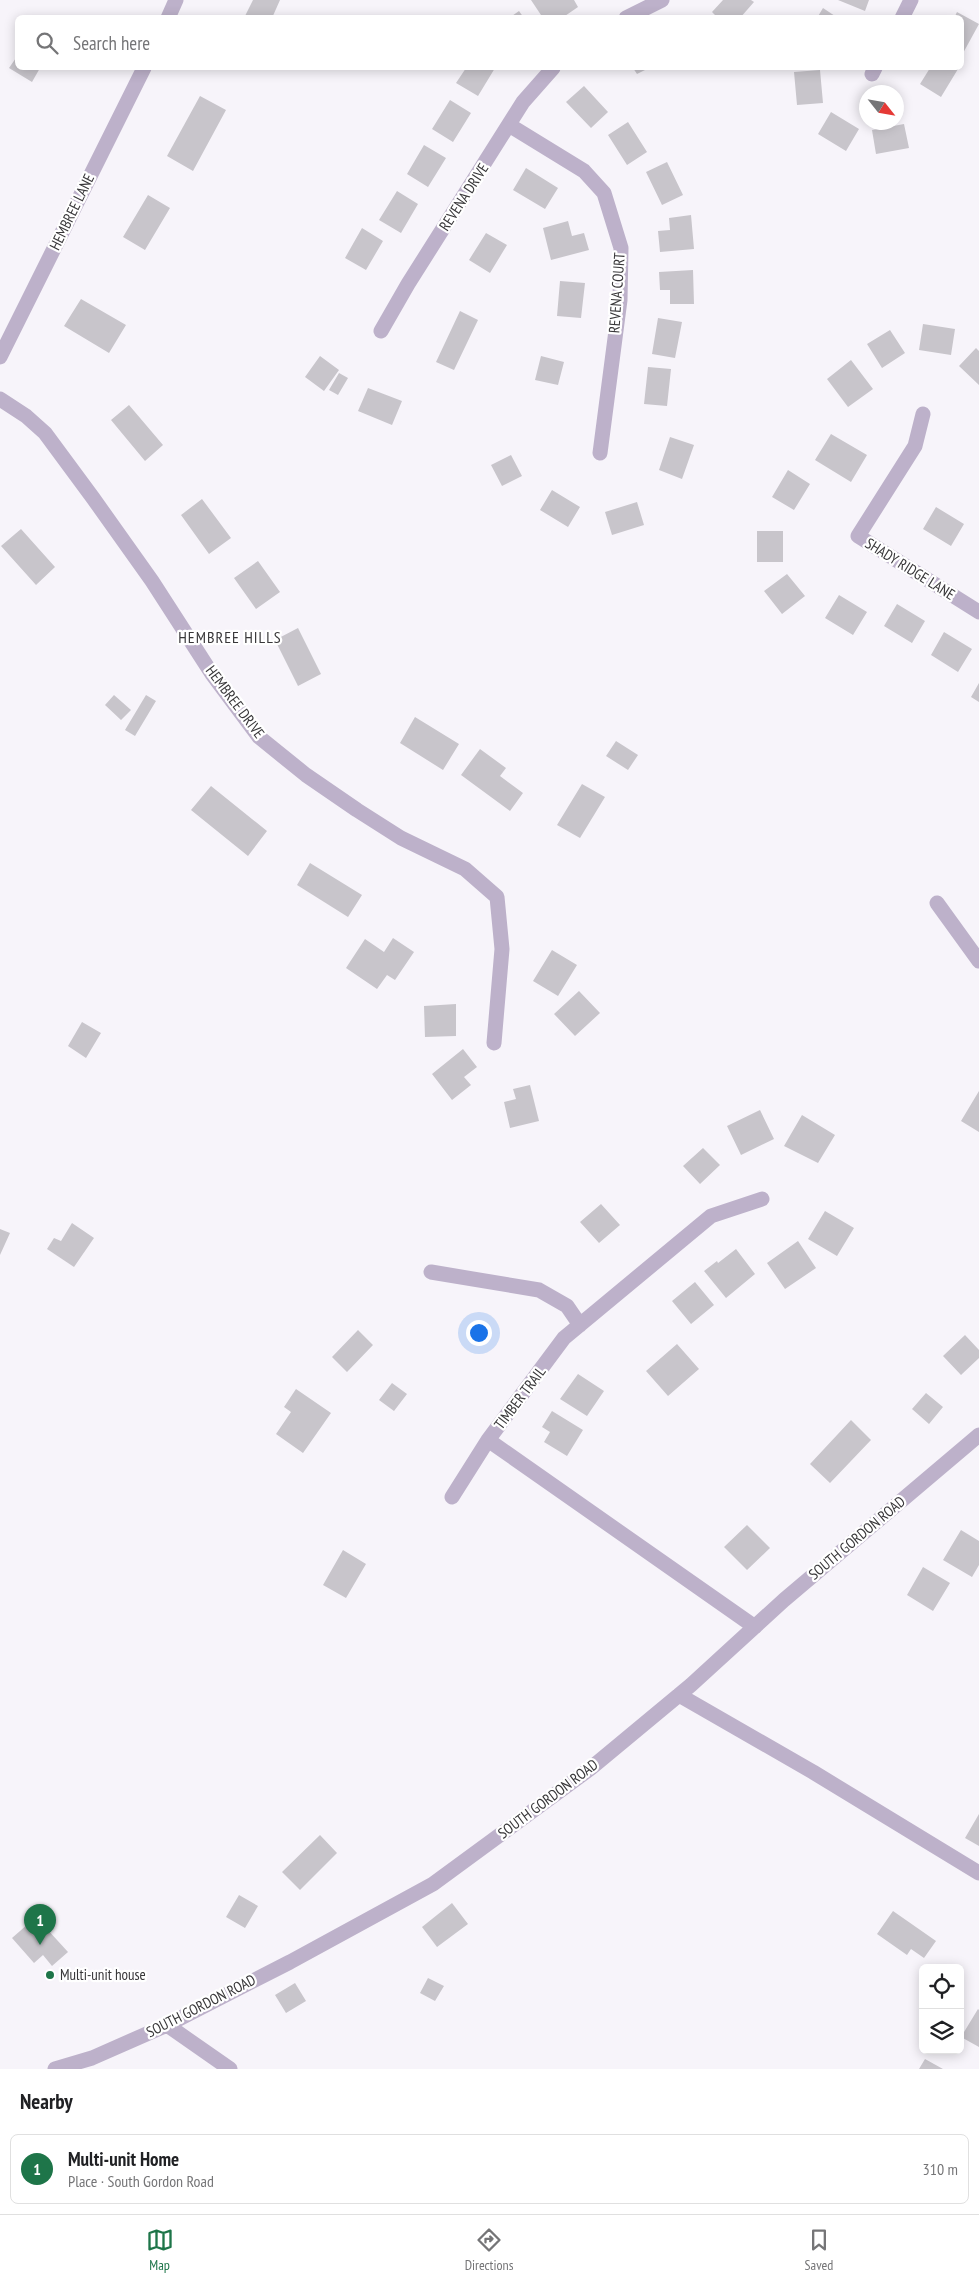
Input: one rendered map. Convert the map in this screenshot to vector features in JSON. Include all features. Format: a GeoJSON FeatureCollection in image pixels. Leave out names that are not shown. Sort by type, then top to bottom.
{"type":"FeatureCollection","features":[{"type":"Feature","properties":{"kind":"street"},"geometry":{"type":"LineString","coordinates":[[169,15],[176,0]]}},
{"type":"Feature","properties":{"kind":"street"},"geometry":{"type":"LineString","coordinates":[[632,15],[662,0]]}},
{"type":"Feature","properties":{"kind":"street"},"geometry":{"type":"LineString","coordinates":[[904,15],[911,0]]}},
{"type":"Feature","properties":{"kind":"street","name":"HEMBREE LANE"},"geometry":{"type":"LineString","coordinates":[[0,357],[143,70]]}},
{"type":"Feature","properties":{"kind":"street","name":"REVENA DRIVE"},"geometry":{"type":"LineString","coordinates":[[381,332],[408,284],[523,102],[551,70]]}},
{"type":"Feature","properties":{"kind":"street","name":"REVENA COURT"},"geometry":{"type":"LineString","coordinates":[[509,125],[584,171],[604,193],[621,248],[620,300],[600,453]]}},
{"type":"Feature","properties":{"kind":"street","name":"HEMBREE DRIVE"},"geometry":{"type":"LineString","coordinates":[[0,399],[26,416],[44,433],[152,581],[212,674],[259,737],[306,775],[357,810],[401,838],[465,869],[498,897],[502,949],[494,1043]]}},
{"type":"Feature","properties":{"kind":"street","name":"SHADY RIDGE LANE"},"geometry":{"type":"LineString","coordinates":[[923,414],[915,446],[858,536],[979,612]]}},
{"type":"Feature","properties":{"kind":"street"},"geometry":{"type":"LineString","coordinates":[[937,903],[979,961]]}},
{"type":"Feature","properties":{"kind":"street","name":"TIMBER TRAIL"},"geometry":{"type":"LineString","coordinates":[[755,1627],[488,1440],[564,1338],[711,1216],[762,1199]]}},
{"type":"Feature","properties":{"kind":"street"},"geometry":{"type":"LineString","coordinates":[[432,1272],[539,1290],[568,1306],[580,1325]]}},
{"type":"Feature","properties":{"kind":"street","name":"SOUTH GORDON ROAD"},"geometry":{"type":"LineString","coordinates":[[55,2069],[92,2058],[167,2025],[433,1884],[591,1768],[679,1695],[755,1627],[979,1435]]}},
{"type":"Feature","properties":{"kind":"street"},"geometry":{"type":"LineString","coordinates":[[452,1496],[488,1440]]}},
{"type":"Feature","properties":{"kind":"street"},"geometry":{"type":"LineString","coordinates":[[679,1695],[813,1772],[979,1873]]}},
{"type":"Feature","properties":{"kind":"street"},"geometry":{"type":"LineString","coordinates":[[167,2025],[230,2069]]}},
{"type":"Feature","properties":{"kind":"building"},"geometry":{"type":"Polygon","coordinates":[[[253,0],[280,0],[273,15],[246,15],[253,0]]]}},
{"type":"Feature","properties":{"kind":"building"},"geometry":{"type":"Polygon","coordinates":[[[531,0],[574,0],[578,7],[566,15],[541,15],[531,0]]]}},
{"type":"Feature","properties":{"kind":"building"},"geometry":{"type":"Polygon","coordinates":[[[723,0],[751,0],[754,2],[743,15],[715,15],[712,12],[723,0]]]}},
{"type":"Feature","properties":{"kind":"building"},"geometry":{"type":"Polygon","coordinates":[[[838,0],[869,0],[865,11],[838,0]]]}},
{"type":"Feature","properties":{"kind":"building"},"geometry":{"type":"Polygon","coordinates":[[[823,8],[834,15],[819,15],[823,8]]]}},
{"type":"Feature","properties":{"kind":"building"},"geometry":{"type":"Polygon","coordinates":[[[519,11],[522,15],[513,15],[519,11]]]}},
{"type":"Feature","properties":{"kind":"building"},"geometry":{"type":"Polygon","coordinates":[[[964,16],[979,24],[964,51],[964,16]]]}},
{"type":"Feature","properties":{"kind":"building"},"geometry":{"type":"Polygon","coordinates":[[[15,59],[15,70],[39,70],[32,82],[9,68],[15,59]]]}},
{"type":"Feature","properties":{"kind":"building"},"geometry":{"type":"Polygon","coordinates":[[[465,70],[494,70],[478,96],[456,83],[465,70]]]}},
{"type":"Feature","properties":{"kind":"building"},"geometry":{"type":"Polygon","coordinates":[[[634,70],[645,70],[637,74],[634,70]]]}},
{"type":"Feature","properties":{"kind":"building"},"geometry":{"type":"Polygon","coordinates":[[[820,70],[823,103],[797,105],[794,72],[820,70]]]}},
{"type":"Feature","properties":{"kind":"building"},"geometry":{"type":"Polygon","coordinates":[[[929,70],[957,70],[941,97],[920,84],[929,70]]]}},
{"type":"Feature","properties":{"kind":"building"},"geometry":{"type":"Polygon","coordinates":[[[584,86],[608,112],[591,128],[566,102],[584,86]]]}},
{"type":"Feature","properties":{"kind":"building"},"geometry":{"type":"Polygon","coordinates":[[[200,96],[226,110],[193,171],[167,156],[200,96]]]}},
{"type":"Feature","properties":{"kind":"building"},"geometry":{"type":"Polygon","coordinates":[[[450,100],[471,113],[453,142],[432,129],[450,100]]]}},
{"type":"Feature","properties":{"kind":"building"},"geometry":{"type":"Polygon","coordinates":[[[831,112],[859,129],[846,151],[818,134],[831,112]]]}},
{"type":"Feature","properties":{"kind":"building"},"geometry":{"type":"Polygon","coordinates":[[[628,122],[647,152],[627,165],[608,135],[628,122]]]}},
{"type":"Feature","properties":{"kind":"building"},"geometry":{"type":"Polygon","coordinates":[[[904,124],[909,148],[876,154],[872,130],[904,130],[904,124]]]}},
{"type":"Feature","properties":{"kind":"building"},"geometry":{"type":"Polygon","coordinates":[[[424,145],[446,158],[428,187],[407,174],[424,145]]]}},
{"type":"Feature","properties":{"kind":"building"},"geometry":{"type":"Polygon","coordinates":[[[667,162],[683,195],[662,205],[646,172],[667,162]]]}},
{"type":"Feature","properties":{"kind":"building"},"geometry":{"type":"Polygon","coordinates":[[[526,168],[558,188],[545,209],[513,190],[526,168]]]}},
{"type":"Feature","properties":{"kind":"building"},"geometry":{"type":"Polygon","coordinates":[[[397,191],[418,204],[401,233],[379,220],[397,191]]]}},
{"type":"Feature","properties":{"kind":"building"},"geometry":{"type":"Polygon","coordinates":[[[148,195],[170,208],[145,250],[123,237],[148,195]]]}},
{"type":"Feature","properties":{"kind":"building"},"geometry":{"type":"Polygon","coordinates":[[[691,215],[694,249],[660,252],[658,231],[670,230],[669,218],[691,215]]]}},
{"type":"Feature","properties":{"kind":"building"},"geometry":{"type":"Polygon","coordinates":[[[568,221],[572,236],[584,233],[589,250],[551,260],[543,228],[568,221]]]}},
{"type":"Feature","properties":{"kind":"building"},"geometry":{"type":"Polygon","coordinates":[[[362,228],[383,241],[366,270],[345,258],[362,228]]]}},
{"type":"Feature","properties":{"kind":"building"},"geometry":{"type":"Polygon","coordinates":[[[486,233],[507,245],[490,273],[469,260],[486,233]]]}},
{"type":"Feature","properties":{"kind":"building"},"geometry":{"type":"Polygon","coordinates":[[[693,270],[694,304],[670,304],[670,290],[660,290],[659,272],[693,270]]]}},
{"type":"Feature","properties":{"kind":"building"},"geometry":{"type":"Polygon","coordinates":[[[560,281],[585,283],[581,318],[557,316],[560,281]]]}},
{"type":"Feature","properties":{"kind":"building"},"geometry":{"type":"Polygon","coordinates":[[[81,299],[126,325],[109,353],[64,326],[81,299]]]}},
{"type":"Feature","properties":{"kind":"building"},"geometry":{"type":"Polygon","coordinates":[[[460,311],[478,320],[454,370],[436,362],[460,311]]]}},
{"type":"Feature","properties":{"kind":"building"},"geometry":{"type":"Polygon","coordinates":[[[658,318],[682,322],[675,358],[652,354],[658,318]]]}},
{"type":"Feature","properties":{"kind":"building"},"geometry":{"type":"Polygon","coordinates":[[[923,324],[955,329],[951,355],[919,350],[923,324]]]}},
{"type":"Feature","properties":{"kind":"building"},"geometry":{"type":"Polygon","coordinates":[[[890,330],[905,353],[882,368],[867,344],[890,330]]]}},
{"type":"Feature","properties":{"kind":"building"},"geometry":{"type":"Polygon","coordinates":[[[976,348],[979,351],[979,385],[959,366],[976,348]]]}},
{"type":"Feature","properties":{"kind":"building"},"geometry":{"type":"Polygon","coordinates":[[[320,356],[339,370],[324,391],[305,377],[320,356]]]}},
{"type":"Feature","properties":{"kind":"building"},"geometry":{"type":"Polygon","coordinates":[[[541,356],[564,362],[558,385],[535,380],[541,356]]]}},
{"type":"Feature","properties":{"kind":"building"},"geometry":{"type":"Polygon","coordinates":[[[851,360],[873,389],[848,407],[827,379],[851,360]]]}},
{"type":"Feature","properties":{"kind":"building"},"geometry":{"type":"Polygon","coordinates":[[[648,367],[671,369],[667,406],[644,404],[648,367]]]}},
{"type":"Feature","properties":{"kind":"building"},"geometry":{"type":"Polygon","coordinates":[[[339,373],[348,378],[338,395],[329,390],[339,373]]]}},
{"type":"Feature","properties":{"kind":"building"},"geometry":{"type":"Polygon","coordinates":[[[368,388],[402,401],[392,425],[358,411],[368,388]]]}},
{"type":"Feature","properties":{"kind":"building"},"geometry":{"type":"Polygon","coordinates":[[[129,405],[163,445],[145,461],[111,420],[129,405]]]}},
{"type":"Feature","properties":{"kind":"building"},"geometry":{"type":"Polygon","coordinates":[[[831,434],[867,455],[851,482],[815,460],[831,434]]]}},
{"type":"Feature","properties":{"kind":"building"},"geometry":{"type":"Polygon","coordinates":[[[670,437],[694,445],[682,479],[659,470],[670,437]]]}},
{"type":"Feature","properties":{"kind":"building"},"geometry":{"type":"Polygon","coordinates":[[[511,455],[522,476],[502,486],[491,465],[511,455]]]}},
{"type":"Feature","properties":{"kind":"building"},"geometry":{"type":"Polygon","coordinates":[[[788,470],[810,484],[794,510],[772,497],[788,470]]]}},
{"type":"Feature","properties":{"kind":"building"},"geometry":{"type":"Polygon","coordinates":[[[552,490],[580,507],[568,527],[540,510],[552,490]]]}},
{"type":"Feature","properties":{"kind":"building"},"geometry":{"type":"Polygon","coordinates":[[[202,499],[231,538],[209,554],[181,515],[202,499]]]}},
{"type":"Feature","properties":{"kind":"building"},"geometry":{"type":"Polygon","coordinates":[[[637,502],[644,525],[612,535],[605,512],[637,502]]]}},
{"type":"Feature","properties":{"kind":"building"},"geometry":{"type":"Polygon","coordinates":[[[936,507],[964,524],[951,546],[923,529],[936,507]]]}},
{"type":"Feature","properties":{"kind":"building"},"geometry":{"type":"Polygon","coordinates":[[[21,529],[55,567],[36,585],[1,546],[21,529]]]}},
{"type":"Feature","properties":{"kind":"building"},"geometry":{"type":"Polygon","coordinates":[[[757,531],[783,531],[783,562],[757,562],[757,531]]]}},
{"type":"Feature","properties":{"kind":"building"},"geometry":{"type":"Polygon","coordinates":[[[258,561],[280,592],[256,609],[234,578],[258,561]]]}},
{"type":"Feature","properties":{"kind":"building"},"geometry":{"type":"Polygon","coordinates":[[[787,574],[805,596],[782,614],[764,591],[787,574]]]}},
{"type":"Feature","properties":{"kind":"building"},"geometry":{"type":"Polygon","coordinates":[[[839,595],[867,612],[853,635],[825,618],[839,595]]]}},
{"type":"Feature","properties":{"kind":"building"},"geometry":{"type":"Polygon","coordinates":[[[897,604],[925,621],[912,643],[884,626],[897,604]]]}},
{"type":"Feature","properties":{"kind":"building"},"geometry":{"type":"Polygon","coordinates":[[[298,628],[321,674],[298,686],[275,640],[298,628]]]}},
{"type":"Feature","properties":{"kind":"building"},"geometry":{"type":"Polygon","coordinates":[[[944,632],[972,649],[958,672],[931,655],[944,632]]]}},
{"type":"Feature","properties":{"kind":"building"},"geometry":{"type":"Polygon","coordinates":[[[979,683],[979,702],[971,697],[979,683]]]}},
{"type":"Feature","properties":{"kind":"building"},"geometry":{"type":"Polygon","coordinates":[[[114,695],[131,710],[121,720],[105,705],[114,695]]]}},
{"type":"Feature","properties":{"kind":"building"},"geometry":{"type":"Polygon","coordinates":[[[146,695],[156,701],[135,736],[125,730],[146,695]]]}},
{"type":"Feature","properties":{"kind":"building"},"geometry":{"type":"Polygon","coordinates":[[[415,717],[459,744],[443,770],[400,743],[415,717]]]}},
{"type":"Feature","properties":{"kind":"building"},"geometry":{"type":"Polygon","coordinates":[[[616,741],[638,755],[628,770],[606,756],[616,741]]]}},
{"type":"Feature","properties":{"kind":"building"},"geometry":{"type":"Polygon","coordinates":[[[480,749],[506,768],[500,776],[523,793],[510,811],[461,775],[480,749]]]}},
{"type":"Feature","properties":{"kind":"building"},"geometry":{"type":"Polygon","coordinates":[[[582,784],[605,797],[580,838],[557,825],[582,784]]]}},
{"type":"Feature","properties":{"kind":"building"},"geometry":{"type":"Polygon","coordinates":[[[211,786],[267,831],[248,856],[191,810],[211,786]]]}},
{"type":"Feature","properties":{"kind":"building"},"geometry":{"type":"Polygon","coordinates":[[[310,863],[362,895],[348,917],[297,885],[310,863]]]}},
{"type":"Feature","properties":{"kind":"building"},"geometry":{"type":"Polygon","coordinates":[[[393,938],[414,952],[395,980],[387,975],[377,989],[346,968],[365,939],[384,952],[393,938]]]}},
{"type":"Feature","properties":{"kind":"building"},"geometry":{"type":"Polygon","coordinates":[[[552,950],[577,965],[558,996],[533,981],[552,950]]]}},
{"type":"Feature","properties":{"kind":"building"},"geometry":{"type":"Polygon","coordinates":[[[579,991],[600,1013],[575,1036],[554,1014],[579,991]]]}},
{"type":"Feature","properties":{"kind":"building"},"geometry":{"type":"Polygon","coordinates":[[[456,1004],[456,1036],[425,1037],[424,1006],[456,1004]]]}},
{"type":"Feature","properties":{"kind":"building"},"geometry":{"type":"Polygon","coordinates":[[[82,1022],[101,1033],[86,1058],[68,1046],[82,1022]]]}},
{"type":"Feature","properties":{"kind":"building"},"geometry":{"type":"Polygon","coordinates":[[[463,1049],[477,1067],[464,1077],[471,1085],[452,1100],[432,1074],[463,1049]]]}},
{"type":"Feature","properties":{"kind":"building"},"geometry":{"type":"Polygon","coordinates":[[[530,1085],[539,1121],[510,1128],[504,1102],[516,1099],[513,1089],[530,1085]]]}},
{"type":"Feature","properties":{"kind":"building"},"geometry":{"type":"Polygon","coordinates":[[[979,1091],[979,1132],[961,1121],[979,1091]]]}},
{"type":"Feature","properties":{"kind":"building"},"geometry":{"type":"Polygon","coordinates":[[[760,1110],[774,1139],[741,1155],[727,1126],[760,1110]]]}},
{"type":"Feature","properties":{"kind":"building"},"geometry":{"type":"Polygon","coordinates":[[[802,1115],[835,1135],[818,1163],[784,1146],[802,1115]]]}},
{"type":"Feature","properties":{"kind":"building"},"geometry":{"type":"Polygon","coordinates":[[[703,1148],[720,1165],[700,1184],[683,1166],[703,1148]]]}},
{"type":"Feature","properties":{"kind":"building"},"geometry":{"type":"Polygon","coordinates":[[[601,1204],[620,1225],[599,1243],[580,1222],[601,1204]]]}},
{"type":"Feature","properties":{"kind":"building"},"geometry":{"type":"Polygon","coordinates":[[[825,1211],[854,1228],[837,1256],[808,1239],[825,1211]]]}},
{"type":"Feature","properties":{"kind":"building"},"geometry":{"type":"Polygon","coordinates":[[[72,1223],[94,1238],[74,1267],[47,1249],[54,1238],[61,1241],[72,1223]]]}},
{"type":"Feature","properties":{"kind":"building"},"geometry":{"type":"Polygon","coordinates":[[[0,1229],[10,1233],[0,1255],[0,1229]]]}},
{"type":"Feature","properties":{"kind":"building"},"geometry":{"type":"Polygon","coordinates":[[[798,1241],[816,1268],[785,1289],[767,1263],[798,1241]]]}},
{"type":"Feature","properties":{"kind":"building"},"geometry":{"type":"Polygon","coordinates":[[[736,1249],[755,1274],[726,1298],[704,1271],[736,1249]]]}},
{"type":"Feature","properties":{"kind":"building"},"geometry":{"type":"Polygon","coordinates":[[[695,1282],[714,1305],[691,1324],[672,1301],[695,1282]]]}},
{"type":"Feature","properties":{"kind":"building"},"geometry":{"type":"Polygon","coordinates":[[[358,1330],[373,1345],[347,1372],[332,1357],[358,1330]]]}},
{"type":"Feature","properties":{"kind":"building"},"geometry":{"type":"Polygon","coordinates":[[[965,1335],[979,1350],[979,1358],[961,1375],[943,1356],[965,1335]]]}},
{"type":"Feature","properties":{"kind":"building"},"geometry":{"type":"Polygon","coordinates":[[[677,1344],[699,1369],[668,1396],[646,1371],[677,1344]]]}},
{"type":"Feature","properties":{"kind":"building"},"geometry":{"type":"Polygon","coordinates":[[[578,1374],[604,1391],[587,1416],[560,1399],[578,1374]]]}},
{"type":"Feature","properties":{"kind":"building"},"geometry":{"type":"Polygon","coordinates":[[[392,1383],[407,1394],[394,1411],[379,1400],[392,1383]]]}},
{"type":"Feature","properties":{"kind":"building"},"geometry":{"type":"Polygon","coordinates":[[[296,1389],[331,1413],[303,1453],[276,1434],[291,1412],[284,1407],[296,1389]]]}},
{"type":"Feature","properties":{"kind":"building"},"geometry":{"type":"Polygon","coordinates":[[[926,1393],[943,1407],[929,1424],[912,1409],[926,1393]]]}},
{"type":"Feature","properties":{"kind":"building"},"geometry":{"type":"Polygon","coordinates":[[[552,1411],[583,1430],[567,1456],[544,1442],[550,1432],[542,1427],[552,1411]]]}},
{"type":"Feature","properties":{"kind":"building"},"geometry":{"type":"Polygon","coordinates":[[[851,1420],[871,1440],[830,1483],[810,1464],[851,1420]]]}},
{"type":"Feature","properties":{"kind":"building"},"geometry":{"type":"Polygon","coordinates":[[[747,1525],[770,1548],[747,1570],[724,1547],[747,1525]]]}},
{"type":"Feature","properties":{"kind":"building"},"geometry":{"type":"Polygon","coordinates":[[[961,1530],[979,1541],[979,1565],[972,1577],[943,1560],[961,1530]]]}},
{"type":"Feature","properties":{"kind":"building"},"geometry":{"type":"Polygon","coordinates":[[[343,1550],[366,1564],[346,1598],[323,1585],[343,1550]]]}},
{"type":"Feature","properties":{"kind":"building"},"geometry":{"type":"Polygon","coordinates":[[[923,1567],[950,1583],[933,1611],[907,1595],[923,1567]]]}},
{"type":"Feature","properties":{"kind":"building"},"geometry":{"type":"Polygon","coordinates":[[[979,1814],[979,1846],[965,1838],[979,1814]]]}},
{"type":"Feature","properties":{"kind":"building"},"geometry":{"type":"Polygon","coordinates":[[[320,1835],[337,1853],[300,1890],[282,1872],[320,1835]]]}},
{"type":"Feature","properties":{"kind":"building"},"geometry":{"type":"Polygon","coordinates":[[[239,1895],[258,1906],[245,1928],[226,1917],[239,1895]]]}},
{"type":"Feature","properties":{"kind":"building"},"geometry":{"type":"Polygon","coordinates":[[[452,1903],[468,1924],[437,1947],[422,1927],[452,1903]]]}},
{"type":"Feature","properties":{"kind":"building"},"geometry":{"type":"Polygon","coordinates":[[[893,1911],[936,1941],[924,1958],[911,1949],[907,1955],[877,1934],[893,1911]]]}},
{"type":"Feature","properties":{"kind":"building"},"geometry":{"type":"Polygon","coordinates":[[[36,1917],[68,1952],[52,1966],[43,1955],[34,1963],[12,1938],[36,1917]]]}},
{"type":"Feature","properties":{"kind":"building"},"geometry":{"type":"Polygon","coordinates":[[[428,1978],[444,1986],[435,2001],[420,1993],[428,1978]]]}},
{"type":"Feature","properties":{"kind":"building"},"geometry":{"type":"Polygon","coordinates":[[[295,1983],[306,2001],[286,2013],[275,1995],[295,1983]]]}},
{"type":"Feature","properties":{"kind":"building"},"geometry":{"type":"Polygon","coordinates":[[[978,2009],[979,2047],[964,2039],[964,2032],[978,2009]]]}},
{"type":"Feature","properties":{"kind":"building"},"geometry":{"type":"Polygon","coordinates":[[[925,2059],[943,2069],[919,2069],[925,2059]]]}},
{"type":"Feature","properties":{"kind":"place","name":"Multi-unit Home"},"geometry":{"type":"Point","coordinates":[40,1945]}},
{"type":"Feature","properties":{"kind":"place","name":"Multi-unit house"},"geometry":{"type":"Point","coordinates":[50,1975]}},
{"type":"Feature","properties":{"kind":"district","name":"HEMBREE HILLS"},"geometry":{"type":"Point","coordinates":[230,637]}}]}
